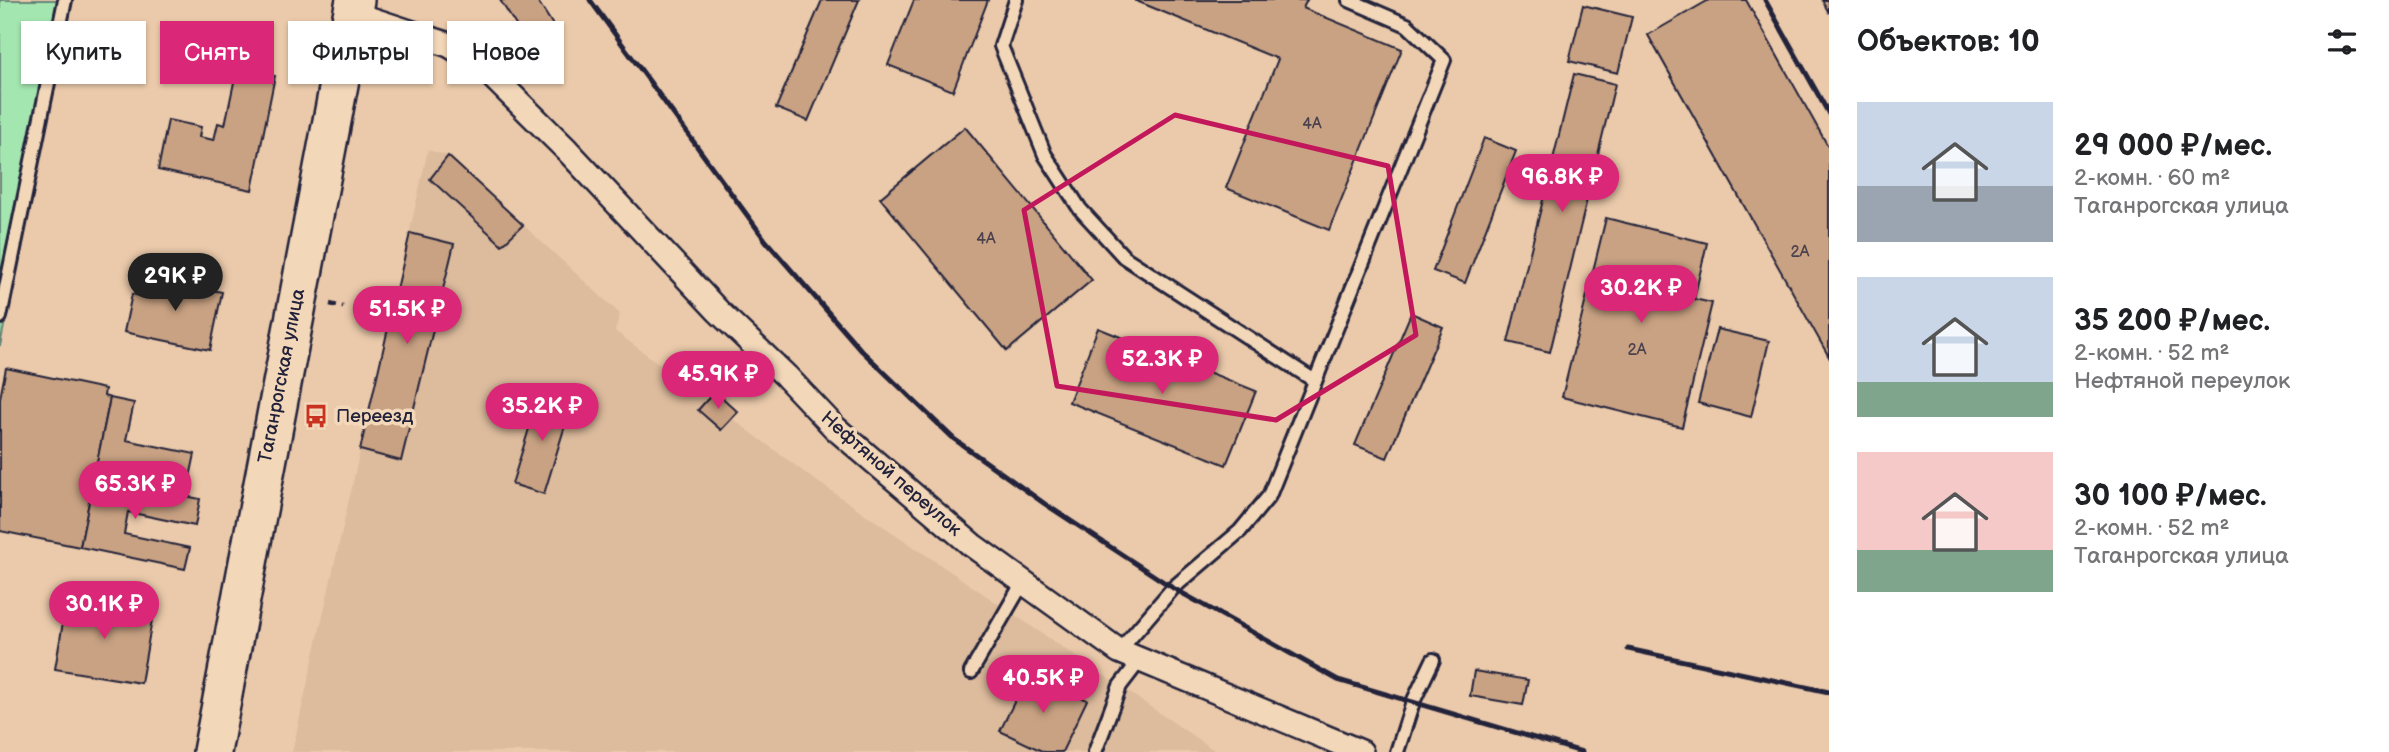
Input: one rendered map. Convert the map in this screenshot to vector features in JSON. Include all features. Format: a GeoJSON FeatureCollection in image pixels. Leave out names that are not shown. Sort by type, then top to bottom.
{"type":"FeatureCollection","features":[{"type":"Feature","properties":{"kind":"main road","name":"Таганрогская улица"},"geometry":{"type":"LineString","coordinates":[[212,752],[353,6]]}},
{"type":"Feature","properties":{"kind":"street","name":"Нефтяной переулок"},"geometry":{"type":"LineString","coordinates":[[353,6],[449,45],[480,64],[567,150],[718,311],[786,376],[835,428],[972,545],[1129,655],[1352,750]]}},
{"type":"Feature","properties":{"kind":"lane"},"geometry":{"type":"LineString","coordinates":[[0,317],[65,0]]}},
{"type":"Feature","properties":{"kind":"lane"},"geometry":{"type":"LineString","coordinates":[[1016,0],[1001,47],[1045,155],[1080,209],[1124,257],[1315,380]]}},
{"type":"Feature","properties":{"kind":"lane"},"geometry":{"type":"LineString","coordinates":[[1095,752],[1129,655],[1173,588],[1240,531],[1269,496],[1444,60],[1407,25],[1349,0]]}},
{"type":"Feature","properties":{"kind":"lane"},"geometry":{"type":"LineString","coordinates":[[971,672],[1023,582]]}},
{"type":"Feature","properties":{"kind":"lane"},"geometry":{"type":"LineString","coordinates":[[1396,752],[1413,702],[1433,660]]}},
{"type":"Feature","properties":{"kind":"highlighted area"},"geometry":{"type":"Polygon","coordinates":[[[1175,115],[1388,166],[1416,335],[1276,420],[1057,386],[1024,210],[1175,115]]]}},
{"type":"Feature","properties":{"kind":"shaded area"},"geometry":{"type":"Polygon","coordinates":[[[428,150],[448,156],[620,314],[615,331],[812,478],[1217,752],[292,752],[428,150]]]}},
{"type":"Feature","properties":{"kind":"green space"},"geometry":{"type":"Polygon","coordinates":[[[0,0],[68,0],[64,21],[21,21],[21,84],[51,84],[0,346],[0,0]]]}},
{"type":"Feature","properties":{"kind":"building"},"geometry":{"type":"Polygon","coordinates":[[[500,0],[537,0],[550,21],[513,21],[500,0]]]}},
{"type":"Feature","properties":{"kind":"building"},"geometry":{"type":"Polygon","coordinates":[[[822,0],[859,0],[808,121],[776,108],[822,0]]]}},
{"type":"Feature","properties":{"kind":"building"},"geometry":{"type":"Polygon","coordinates":[[[914,0],[988,0],[953,91],[888,65],[914,0]]]}},
{"type":"Feature","properties":{"kind":"building"},"geometry":{"type":"Polygon","coordinates":[[[1134,0],[1307,0],[1303,8],[1402,49],[1329,230],[1226,188],[1278,59],[1134,0]]]}},
{"type":"Feature","properties":{"kind":"building"},"geometry":{"type":"Polygon","coordinates":[[[1709,0],[1746,0],[1829,148],[1829,357],[1648,35],[1709,0]]]}},
{"type":"Feature","properties":{"kind":"building"},"geometry":{"type":"Polygon","coordinates":[[[1822,0],[1829,0],[1829,13],[1822,0]]]}},
{"type":"Feature","properties":{"kind":"building"},"geometry":{"type":"Polygon","coordinates":[[[1583,5],[1632,17],[1618,73],[1569,61],[1583,5]]]}},
{"type":"Feature","properties":{"kind":"building"},"geometry":{"type":"Polygon","coordinates":[[[1574,74],[1615,84],[1550,352],[1508,342],[1574,74]]]}},
{"type":"Feature","properties":{"kind":"building"},"geometry":{"type":"Polygon","coordinates":[[[234,84],[273,84],[252,190],[158,170],[168,120],[201,127],[199,137],[214,140],[218,123],[225,125],[234,84]]]}},
{"type":"Feature","properties":{"kind":"building"},"geometry":{"type":"Polygon","coordinates":[[[965,127],[1092,280],[1007,351],[880,198],[965,127]]]}},
{"type":"Feature","properties":{"kind":"building"},"geometry":{"type":"Polygon","coordinates":[[[1484,138],[1516,151],[1465,283],[1433,271],[1484,138]]]}},
{"type":"Feature","properties":{"kind":"building"},"geometry":{"type":"Polygon","coordinates":[[[448,156],[523,225],[502,245],[430,179],[448,156]]]}},
{"type":"Feature","properties":{"kind":"building"},"geometry":{"type":"Polygon","coordinates":[[[1606,218],[1707,243],[1694,299],[1712,303],[1682,427],[1562,397],[1606,218]]]}},
{"type":"Feature","properties":{"kind":"building"},"geometry":{"type":"Polygon","coordinates":[[[410,233],[454,244],[401,461],[360,450],[410,233]]]}},
{"type":"Feature","properties":{"kind":"building"},"geometry":{"type":"Polygon","coordinates":[[[148,277],[222,292],[210,350],[124,332],[132,294],[144,297],[148,277]]]}},
{"type":"Feature","properties":{"kind":"building"},"geometry":{"type":"Polygon","coordinates":[[[1411,313],[1443,327],[1387,458],[1355,445],[1411,313]]]}},
{"type":"Feature","properties":{"kind":"building"},"geometry":{"type":"Polygon","coordinates":[[[1098,328],[1256,391],[1226,465],[1069,402],[1098,328]]]}},
{"type":"Feature","properties":{"kind":"building"},"geometry":{"type":"Polygon","coordinates":[[[1717,329],[1769,341],[1751,417],[1698,403],[1717,329]]]}},
{"type":"Feature","properties":{"kind":"building"},"geometry":{"type":"Polygon","coordinates":[[[6,368],[105,389],[104,396],[110,398],[80,547],[0,531],[0,398],[6,368]]]}},
{"type":"Feature","properties":{"kind":"building"},"geometry":{"type":"Polygon","coordinates":[[[715,391],[738,412],[721,430],[698,410],[715,391]]]}},
{"type":"Feature","properties":{"kind":"building"},"geometry":{"type":"Polygon","coordinates":[[[540,393],[572,403],[544,494],[512,484],[540,393]]]}},
{"type":"Feature","properties":{"kind":"building"},"geometry":{"type":"Polygon","coordinates":[[[110,398],[134,403],[126,440],[195,454],[186,496],[94,477],[110,398]]]}},
{"type":"Feature","properties":{"kind":"building"},"geometry":{"type":"Polygon","coordinates":[[[94,477],[200,499],[195,526],[128,512],[124,534],[190,548],[185,569],[80,547],[94,477]]]}},
{"type":"Feature","properties":{"kind":"building"},"geometry":{"type":"Polygon","coordinates":[[[67,599],[153,614],[141,683],[55,669],[67,599]]]}},
{"type":"Feature","properties":{"kind":"building"},"geometry":{"type":"Polygon","coordinates":[[[1474,671],[1528,680],[1523,705],[1470,696],[1474,671]]]}},
{"type":"Feature","properties":{"kind":"building"},"geometry":{"type":"Polygon","coordinates":[[[1029,672],[1087,700],[1062,752],[1044,752],[1000,731],[1029,672]]]}},
{"type":"Feature","properties":{"kind":"railway"},"geometry":{"type":"LineString","coordinates":[[590,0],[766,241],[861,350],[954,439],[1045,504],[1173,588],[1338,680],[1582,752]]}},
{"type":"Feature","properties":{"kind":"railway"},"geometry":{"type":"LineString","coordinates":[[1765,0],[1829,114]]}},
{"type":"Feature","properties":{"kind":"railway"},"geometry":{"type":"LineString","coordinates":[[1628,649],[1829,692]]}},
{"type":"Feature","properties":{"kind":"place","name":"Переезд"},"geometry":{"type":"Point","coordinates":[316,416]}}]}
